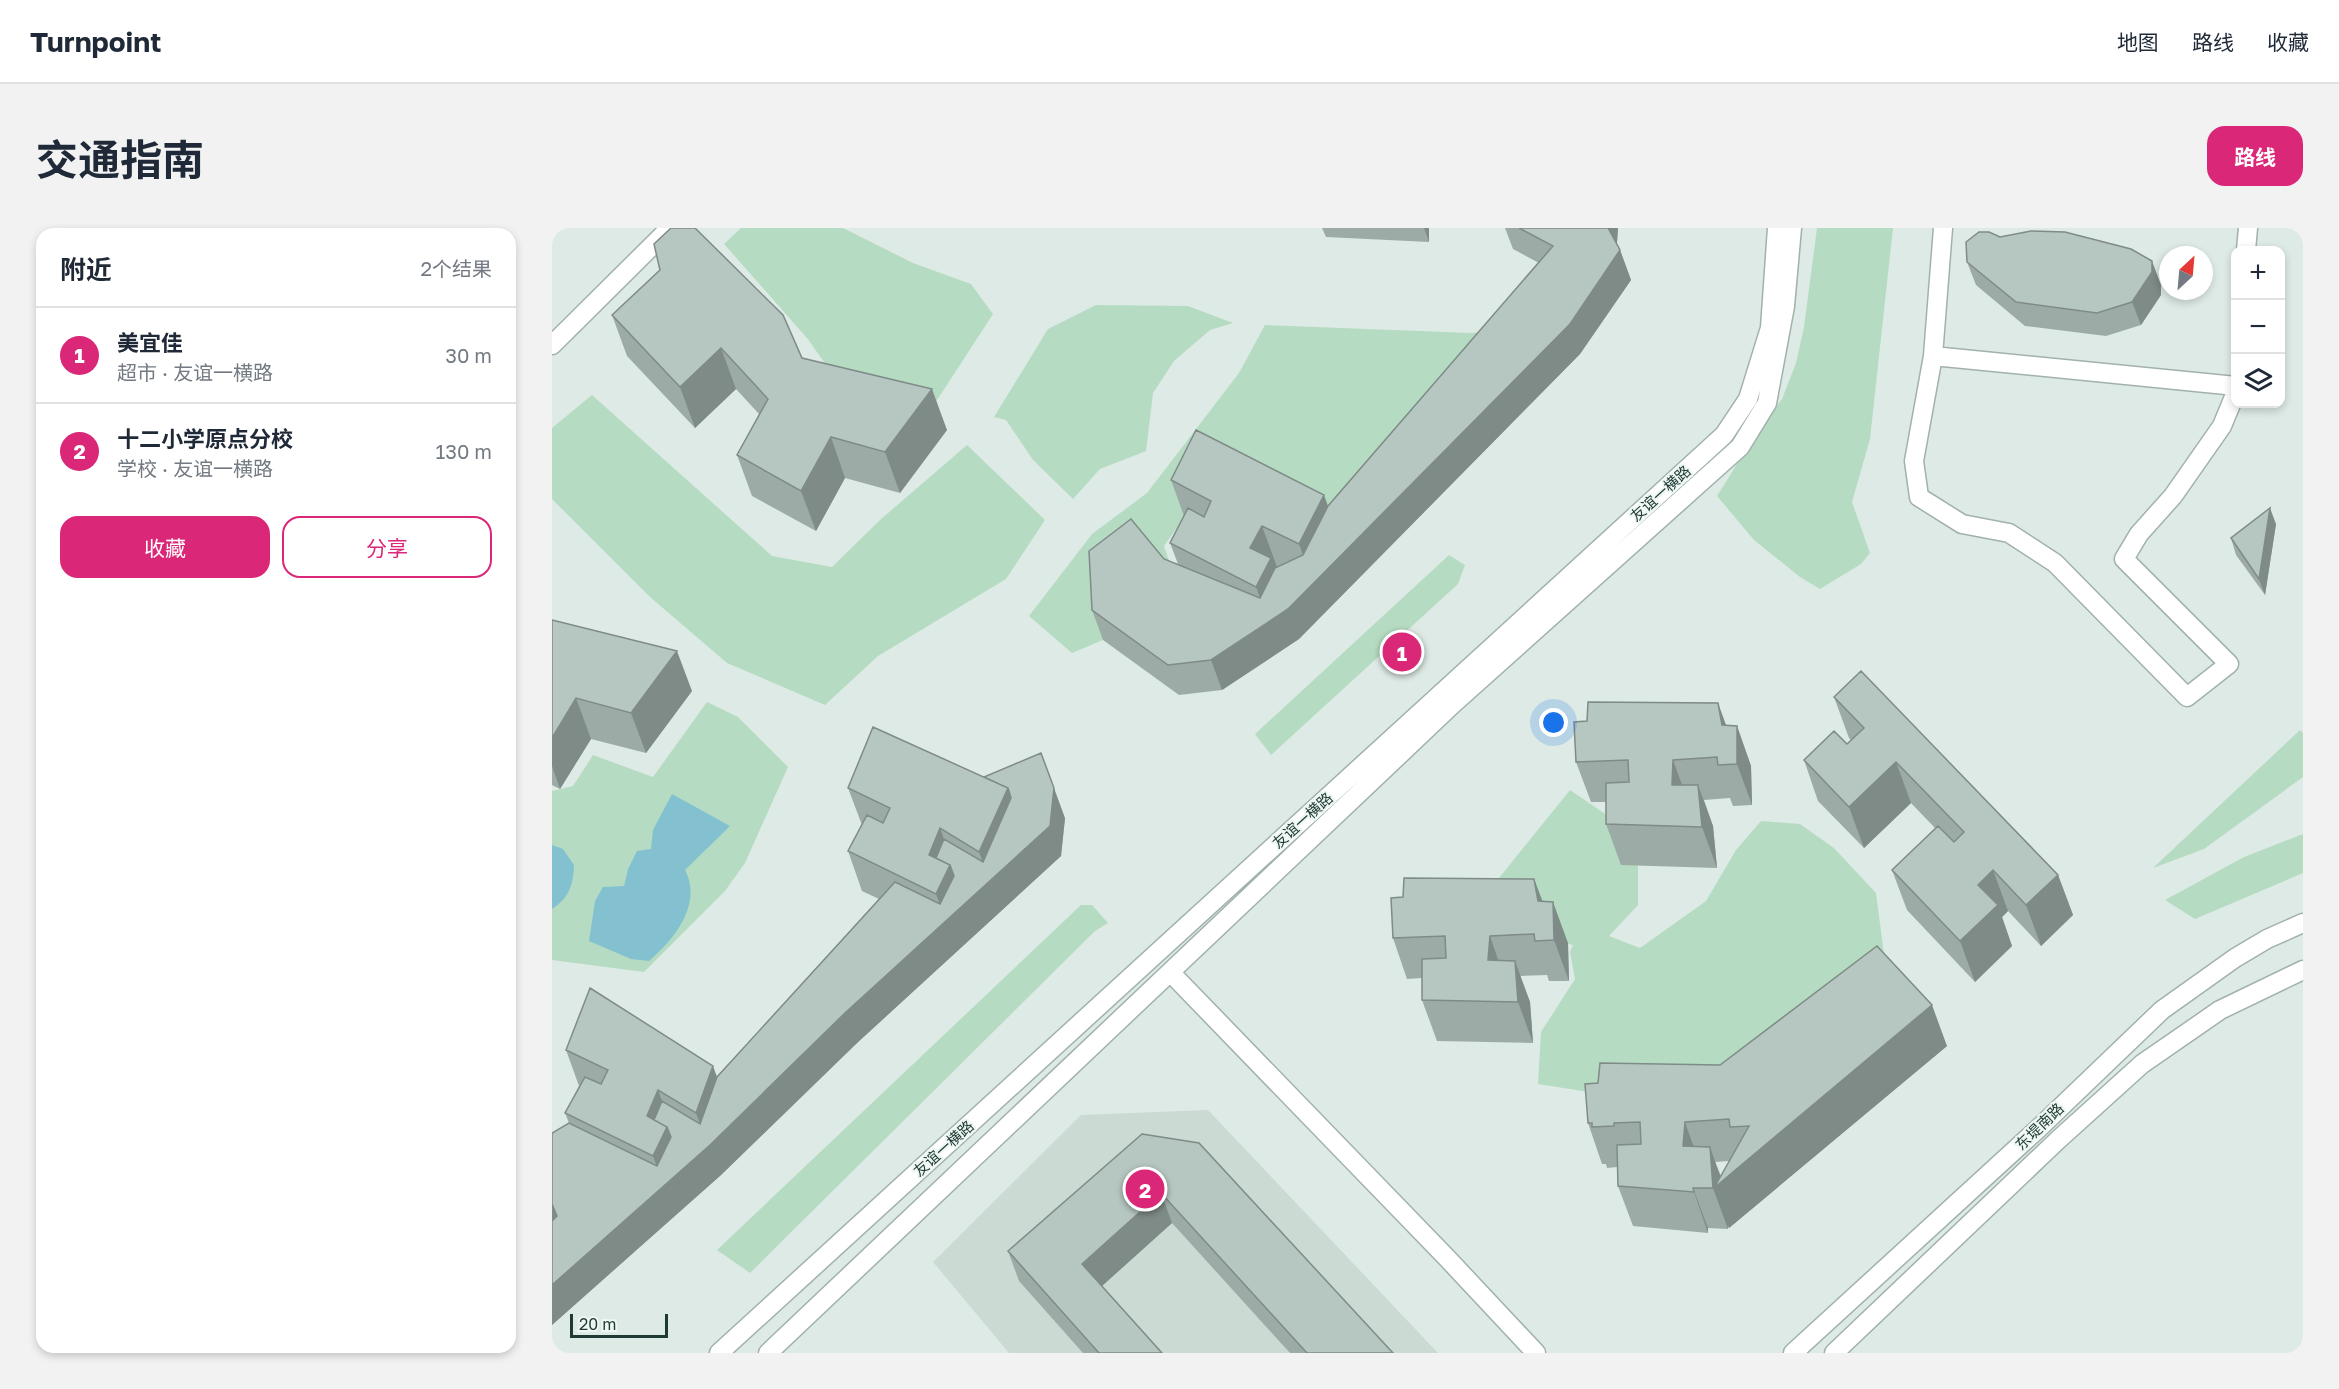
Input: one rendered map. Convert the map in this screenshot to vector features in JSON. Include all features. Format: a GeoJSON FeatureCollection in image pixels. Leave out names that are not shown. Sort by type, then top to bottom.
{"type":"FeatureCollection","features":[{"type":"Feature","properties":{"kind":"street"},"geometry":{"type":"LineString","coordinates":[[552,345],[670,228]]}},
{"type":"Feature","properties":{"kind":"street","name":"友谊一横路"},"geometry":{"type":"LineString","coordinates":[[719,1353],[1724,435],[1748,399],[1770,328],[1777,228]]}},
{"type":"Feature","properties":{"kind":"street","name":"友谊一横路"},"geometry":{"type":"LineString","coordinates":[[768,1353],[1452,704],[1740,447],[1767,403],[1785,306],[1792,228]]}},
{"type":"Feature","properties":{"kind":"street"},"geometry":{"type":"LineString","coordinates":[[1943,228],[1933,356],[1914,461],[1919,497],[1962,524],[2009,533],[2055,562],[2187,697],[2229,664],[2124,559],[2139,534],[2173,496],[2222,426],[2231,402]]}},
{"type":"Feature","properties":{"kind":"street"},"geometry":{"type":"LineString","coordinates":[[2246,246],[2248,228]]}},
{"type":"Feature","properties":{"kind":"street"},"geometry":{"type":"LineString","coordinates":[[1933,356],[2231,386]]}},
{"type":"Feature","properties":{"kind":"street","name":"东堤南路"},"geometry":{"type":"LineString","coordinates":[[1793,1353],[2041,1126],[2162,1010],[2235,958],[2267,939],[2303,923]]}},
{"type":"Feature","properties":{"kind":"street","name":"东堤南路"},"geometry":{"type":"LineString","coordinates":[[1834,1353],[2050,1147],[2142,1064],[2220,1010],[2303,970]]}},
{"type":"Feature","properties":{"kind":"street"},"geometry":{"type":"LineString","coordinates":[[1170,972],[1536,1353]]}},
{"type":"Feature","properties":{"kind":"shaded area"},"geometry":{"type":"Polygon","coordinates":[[[1208,1110],[1438,1353],[1009,1353],[933,1262],[1081,1115],[1208,1110]]]}},
{"type":"Feature","properties":{"kind":"green space"},"geometry":{"type":"Polygon","coordinates":[[[741,228],[843,228],[913,263],[971,284],[993,314],[928,414],[841,386],[807,338],[724,244],[741,228]]]}},
{"type":"Feature","properties":{"kind":"green space"},"geometry":{"type":"Polygon","coordinates":[[[1817,228],[1893,228],[1870,439],[1852,502],[1870,553],[1861,564],[1820,589],[1800,577],[1754,540],[1717,496],[1757,432],[1782,399],[1796,363],[1804,327],[1817,228]]]}},
{"type":"Feature","properties":{"kind":"green space"},"geometry":{"type":"Polygon","coordinates":[[[1096,305],[1188,306],[1233,323],[1210,330],[1174,361],[1153,393],[1146,451],[1100,469],[1073,499],[1033,460],[1006,420],[994,417],[1048,329],[1096,305]]]}},
{"type":"Feature","properties":{"kind":"green space"},"geometry":{"type":"Polygon","coordinates":[[[1265,325],[1472,333],[1505,329],[1342,514],[1292,482],[1196,501],[1164,546],[1170,564],[1103,640],[1072,653],[1029,616],[1092,534],[1147,493],[1239,373],[1265,325]]]}},
{"type":"Feature","properties":{"kind":"green space"},"geometry":{"type":"Polygon","coordinates":[[[592,395],[772,556],[832,567],[880,520],[967,445],[1045,520],[1006,579],[878,656],[825,705],[727,663],[650,597],[552,499],[552,428],[592,395]]]}},
{"type":"Feature","properties":{"kind":"green space"},"geometry":{"type":"Polygon","coordinates":[[[1449,555],[1465,565],[1458,584],[1271,755],[1255,734],[1449,555]]]}},
{"type":"Feature","properties":{"kind":"green space"},"geometry":{"type":"Polygon","coordinates":[[[707,702],[738,717],[788,767],[745,863],[725,891],[644,972],[552,960],[552,791],[573,786],[593,755],[653,777],[707,702]]]}},
{"type":"Feature","properties":{"kind":"green space"},"geometry":{"type":"Polygon","coordinates":[[[2300,730],[2303,733],[2303,777],[2204,849],[2153,868],[2300,730]]]}},
{"type":"Feature","properties":{"kind":"green space"},"geometry":{"type":"Polygon","coordinates":[[[1570,790],[1620,824],[1638,865],[1638,905],[1609,936],[1640,948],[1706,901],[1736,850],[1761,821],[1800,824],[1834,848],[1876,893],[1884,954],[1776,1068],[1608,1095],[1538,1084],[1541,1032],[1575,979],[1570,952],[1573,945],[1466,919],[1570,790]]]}},
{"type":"Feature","properties":{"kind":"green space"},"geometry":{"type":"Polygon","coordinates":[[[2303,834],[2303,873],[2195,919],[2165,900],[2244,857],[2303,834]]]}},
{"type":"Feature","properties":{"kind":"green space"},"geometry":{"type":"Polygon","coordinates":[[[1081,905],[1092,905],[1108,923],[1095,931],[750,1273],[717,1250],[1081,905]]]}},
{"type":"Feature","properties":{"kind":"water"},"geometry":{"type":"Polygon","coordinates":[[[672,794],[730,826],[685,870],[690,883],[688,908],[668,943],[649,961],[631,959],[589,941],[595,901],[603,887],[624,886],[628,869],[637,851],[651,849],[653,830],[672,794]]]}},
{"type":"Feature","properties":{"kind":"water"},"geometry":{"type":"Polygon","coordinates":[[[552,845],[563,849],[574,865],[573,879],[567,895],[552,909],[552,845]]]}},
{"type":"Feature","properties":{"kind":"building"},"geometry":{"type":"Polygon","coordinates":[[[671,228],[695,228],[783,315],[802,358],[932,389],[885,452],[831,437],[801,491],[737,455],[768,399],[721,348],[680,387],[612,315],[660,270],[654,244],[671,228]]]}},
{"type":"Feature","properties":{"kind":"building"},"geometry":{"type":"Polygon","coordinates":[[[1519,228],[1608,228],[1620,250],[1570,324],[1288,609],[1211,660],[1168,665],[1092,610],[1089,551],[1131,519],[1164,559],[1260,598],[1275,568],[1303,555],[1328,506],[1553,246],[1519,228]]]}},
{"type":"Feature","properties":{"kind":"building"},"geometry":{"type":"Polygon","coordinates":[[[2031,231],[2065,232],[2131,249],[2152,261],[2152,272],[2132,302],[2097,313],[2016,302],[1967,262],[1966,242],[1979,232],[1989,232],[2000,237],[2031,231]]]}},
{"type":"Feature","properties":{"kind":"building"},"geometry":{"type":"Polygon","coordinates":[[[1196,430],[1324,495],[1299,544],[1262,526],[1250,548],[1271,558],[1256,587],[1170,543],[1188,508],[1204,517],[1211,501],[1171,480],[1196,430]]]}},
{"type":"Feature","properties":{"kind":"building"},"geometry":{"type":"Polygon","coordinates":[[[2270,508],[2259,579],[2231,538],[2270,508]]]}},
{"type":"Feature","properties":{"kind":"building"},"geometry":{"type":"Polygon","coordinates":[[[552,620],[677,651],[631,713],[576,698],[552,738],[552,620]]]}},
{"type":"Feature","properties":{"kind":"building"},"geometry":{"type":"Polygon","coordinates":[[[1861,671],[2058,875],[2026,905],[1993,870],[1978,885],[1998,905],[1960,941],[1892,870],[1938,826],[1954,842],[1964,832],[1896,762],[1849,807],[1804,760],[1834,731],[1847,744],[1864,728],[1834,697],[1861,671]]]}},
{"type":"Feature","properties":{"kind":"building"},"geometry":{"type":"Polygon","coordinates":[[[1588,702],[1718,703],[1722,725],[1737,726],[1737,764],[1718,765],[1717,757],[1673,760],[1672,785],[1698,785],[1702,827],[1606,824],[1606,783],[1629,782],[1628,760],[1576,762],[1574,722],[1587,721],[1588,702]]]}},
{"type":"Feature","properties":{"kind":"building"},"geometry":{"type":"Polygon","coordinates":[[[873,727],[1008,788],[979,852],[940,828],[929,855],[950,865],[936,894],[848,851],[867,815],[883,823],[890,808],[848,788],[873,727]]]}},
{"type":"Feature","properties":{"kind":"building"},"geometry":{"type":"Polygon","coordinates":[[[1041,753],[1054,788],[1050,826],[846,1012],[710,1145],[552,1285],[552,1221],[557,1216],[552,1204],[552,1133],[569,1123],[657,1166],[671,1137],[667,1127],[654,1120],[662,1101],[700,1124],[717,1077],[895,882],[940,904],[954,876],[950,865],[936,858],[944,839],[983,862],[1011,798],[1008,788],[984,777],[1041,753]]]}},
{"type":"Feature","properties":{"kind":"building"},"geometry":{"type":"Polygon","coordinates":[[[1404,878],[1534,879],[1538,901],[1553,902],[1554,940],[1535,941],[1534,934],[1490,936],[1488,960],[1515,961],[1518,1002],[1422,1000],[1422,959],[1446,958],[1445,936],[1393,938],[1391,898],[1403,897],[1404,878]]]}},
{"type":"Feature","properties":{"kind":"building"},"geometry":{"type":"Polygon","coordinates":[[[1877,946],[1932,1005],[1714,1188],[1749,1126],[1730,1127],[1729,1119],[1685,1122],[1683,1146],[1710,1147],[1713,1188],[1693,1188],[1694,1192],[1618,1186],[1617,1145],[1641,1144],[1640,1122],[1592,1127],[1592,1123],[1588,1123],[1585,1084],[1598,1083],[1600,1063],[1720,1065],[1877,946]]]}},
{"type":"Feature","properties":{"kind":"building"},"geometry":{"type":"Polygon","coordinates":[[[590,988],[713,1066],[696,1113],[658,1090],[647,1116],[667,1127],[653,1156],[565,1113],[585,1077],[601,1084],[608,1070],[566,1050],[590,988]]]}},
{"type":"Feature","properties":{"kind":"building"},"geometry":{"type":"Polygon","coordinates":[[[1142,1134],[1199,1143],[1393,1353],[1307,1353],[1161,1193],[1082,1264],[1162,1353],[1099,1353],[1008,1251],[1142,1134]]]}},
{"type":"Feature","properties":{"kind":"place","name":"美宜佳"},"geometry":{"type":"Point","coordinates":[1402,652]}},
{"type":"Feature","properties":{"kind":"place","name":"十二小学原点分校"},"geometry":{"type":"Point","coordinates":[1145,1189]}}]}
